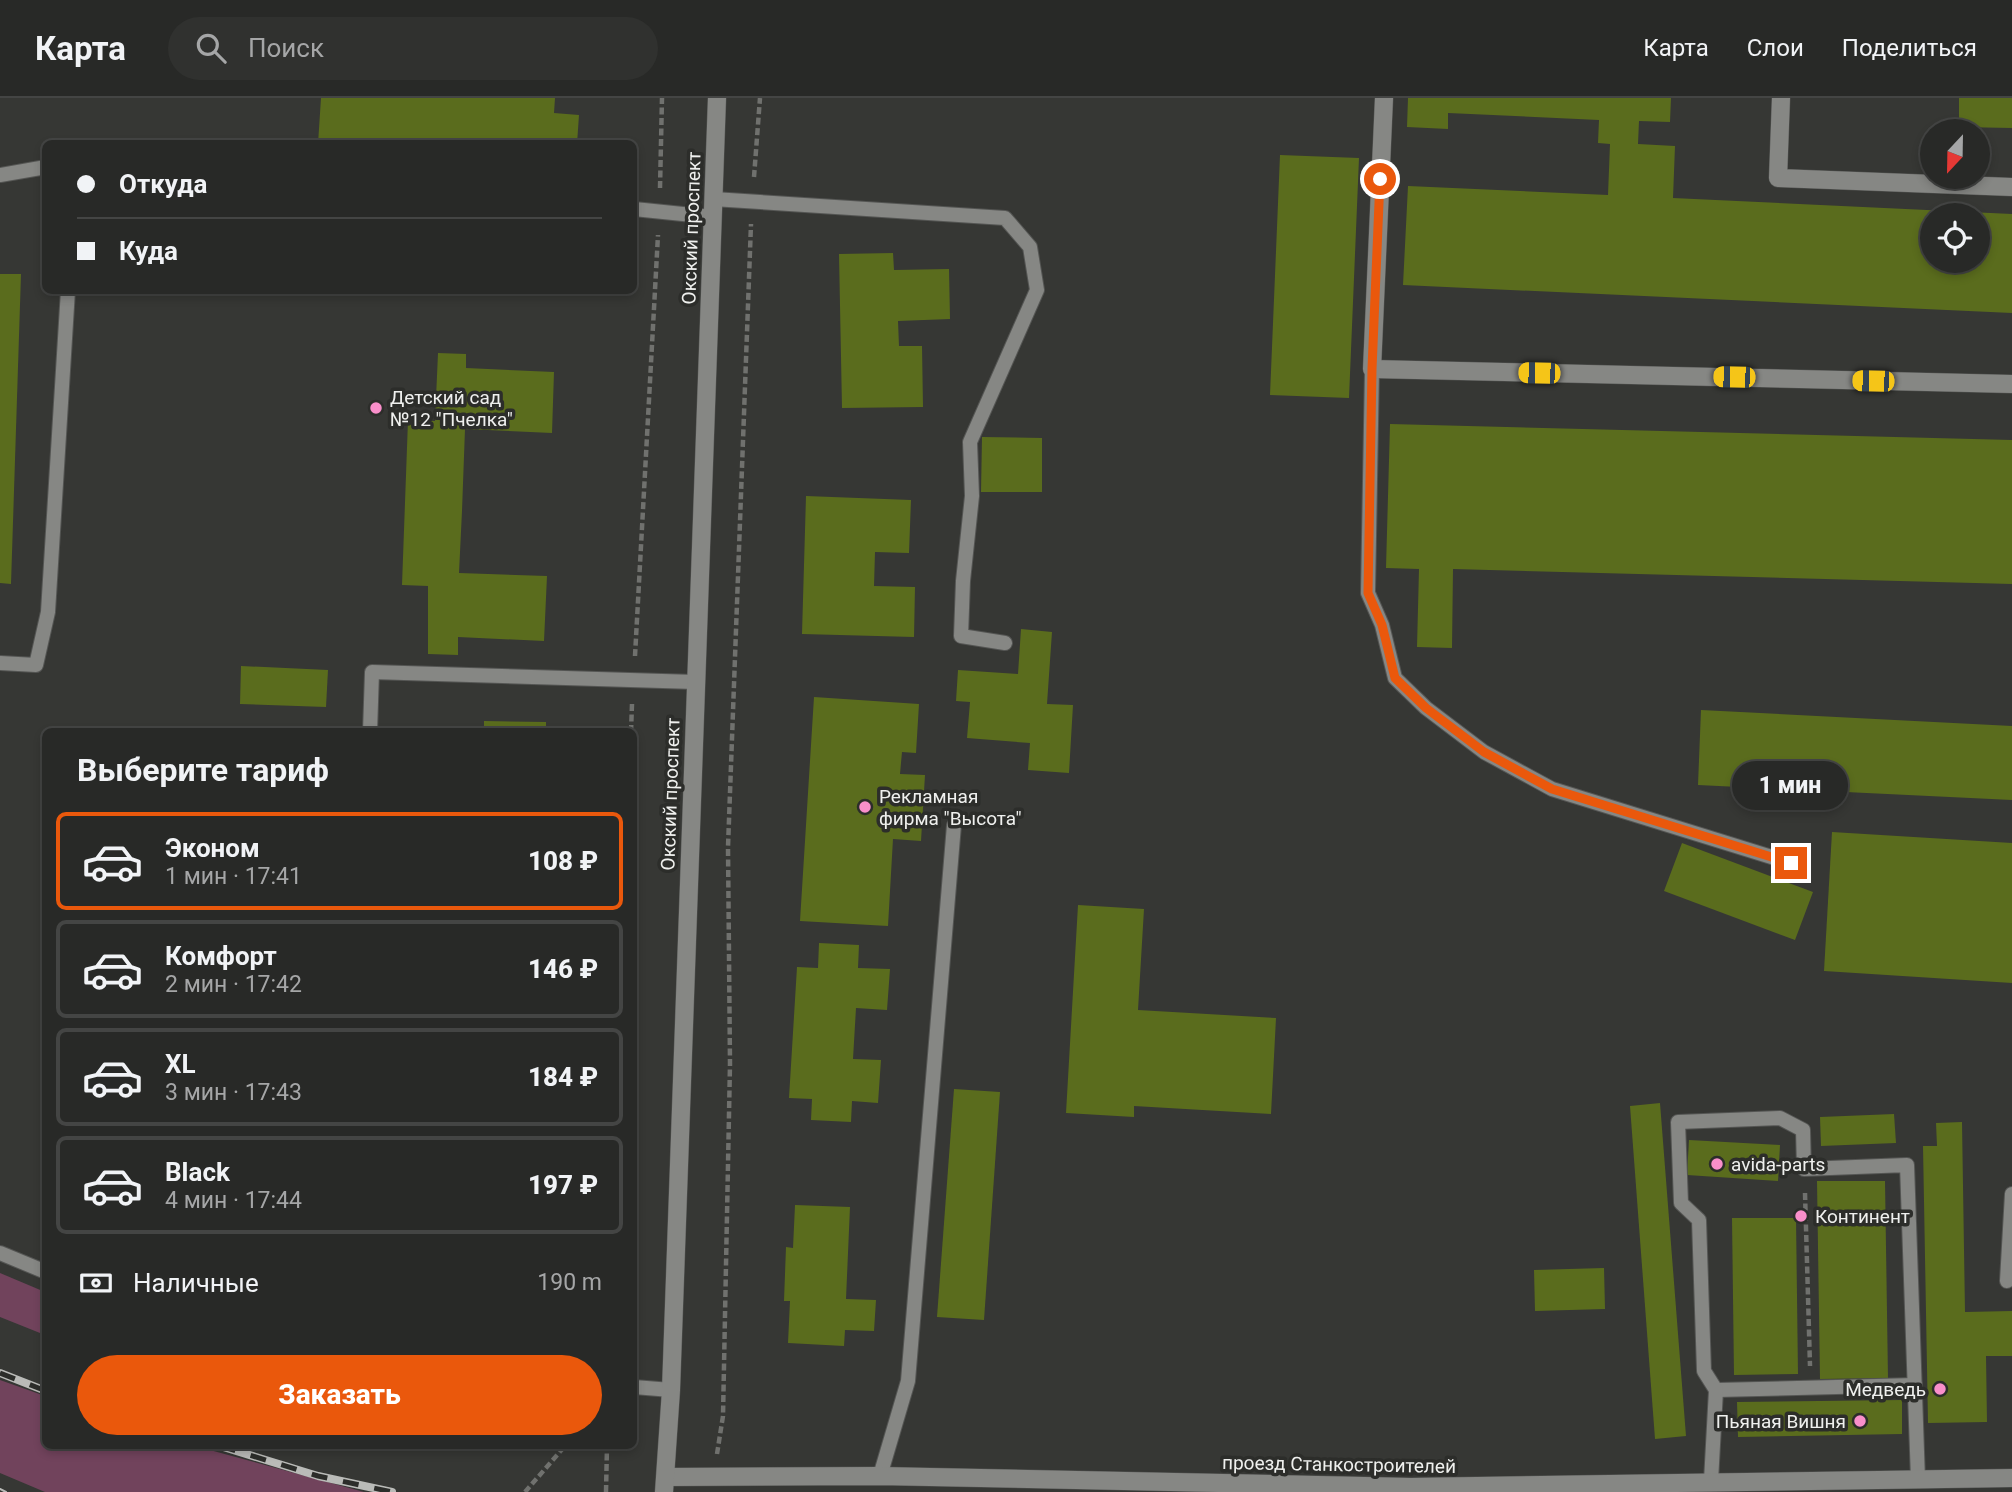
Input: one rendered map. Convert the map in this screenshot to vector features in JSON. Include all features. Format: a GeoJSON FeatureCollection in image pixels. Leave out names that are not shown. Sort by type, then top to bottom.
{"type":"FeatureCollection","features":[{"type":"Feature","properties":{"kind":"main road","name":"Окский проспект"},"geometry":{"type":"LineString","coordinates":[[665,1484],[671,1390],[716,98]]}},
{"type":"Feature","properties":{"kind":"main road"},"geometry":{"type":"LineString","coordinates":[[1384,98],[1372,369],[2012,384]]}},
{"type":"Feature","properties":{"kind":"main road"},"geometry":{"type":"LineString","coordinates":[[1781,98],[1778,178],[2012,187]]}},
{"type":"Feature","properties":{"kind":"main road","name":"проезд Станкостроителей"},"geometry":{"type":"LineString","coordinates":[[665,1484],[714,1475],[756,1478],[880,1476],[1411,1488],[2012,1478]]}},
{"type":"Feature","properties":{"kind":"lane"},"geometry":{"type":"LineString","coordinates":[[0,175],[42,168]]}},
{"type":"Feature","properties":{"kind":"lane"},"geometry":{"type":"LineString","coordinates":[[637,209],[713,208],[752,202],[1005,218],[1030,247],[1037,290],[970,442],[972,496],[963,581],[961,636],[1005,643]]}},
{"type":"Feature","properties":{"kind":"lane"},"geometry":{"type":"LineString","coordinates":[[0,663],[36,665],[48,612],[68,294]]}},
{"type":"Feature","properties":{"kind":"lane"},"geometry":{"type":"LineString","coordinates":[[1372,369],[1368,593],[1382,625],[1395,678],[1426,708],[1484,752],[1552,789],[1791,863]]}},
{"type":"Feature","properties":{"kind":"lane"},"geometry":{"type":"LineString","coordinates":[[370,728],[372,672],[695,682]]}},
{"type":"Feature","properties":{"kind":"lane"},"geometry":{"type":"LineString","coordinates":[[880,1476],[908,1381],[954,825]]}},
{"type":"Feature","properties":{"kind":"lane"},"geometry":{"type":"LineString","coordinates":[[1711,1481],[1716,1390],[1704,1371],[1699,1220],[1681,1203],[1678,1122],[1780,1118],[1803,1130],[1804,1169],[1907,1166],[1918,1480]]}},
{"type":"Feature","properties":{"kind":"lane"},"geometry":{"type":"LineString","coordinates":[[2007,1281],[2012,1194]]}},
{"type":"Feature","properties":{"kind":"lane"},"geometry":{"type":"LineString","coordinates":[[0,1253],[42,1270]]}},
{"type":"Feature","properties":{"kind":"lane"},"geometry":{"type":"LineString","coordinates":[[1716,1390],[1915,1385]]}},
{"type":"Feature","properties":{"kind":"lane"},"geometry":{"type":"LineString","coordinates":[[637,1387],[671,1390]]}},
{"type":"Feature","properties":{"kind":"path"},"geometry":{"type":"LineString","coordinates":[[631,728],[660,210],[662,98]]}},
{"type":"Feature","properties":{"kind":"path"},"geometry":{"type":"LineString","coordinates":[[714,1475],[723,1416],[730,1064],[728,847],[752,202],[760,98]]}},
{"type":"Feature","properties":{"kind":"path"},"geometry":{"type":"LineString","coordinates":[[1804,1169],[1811,1388]]}},
{"type":"Feature","properties":{"kind":"path"},"geometry":{"type":"LineString","coordinates":[[525,1492],[562,1449]]}},
{"type":"Feature","properties":{"kind":"path"},"geometry":{"type":"LineString","coordinates":[[606,1492],[607,1449]]}},
{"type":"Feature","properties":{"kind":"shaded area"},"geometry":{"type":"Polygon","coordinates":[[[0,1273],[42,1291],[42,1334],[0,1317],[0,1273]]]}},
{"type":"Feature","properties":{"kind":"shaded area"},"geometry":{"type":"Polygon","coordinates":[[[0,1380],[42,1395],[42,1449],[206,1449],[364,1492],[45,1492],[0,1473],[0,1380]]]}},
{"type":"Feature","properties":{"kind":"building"},"geometry":{"type":"Polygon","coordinates":[[[321,98],[555,98],[554,113],[579,115],[577,140],[318,140],[321,98]]]}},
{"type":"Feature","properties":{"kind":"building"},"geometry":{"type":"Polygon","coordinates":[[[1408,98],[1671,98],[1670,122],[1639,121],[1638,144],[1675,146],[1673,198],[1920,210],[1920,273],[1990,273],[1990,213],[2012,214],[2012,313],[1403,285],[1408,186],[1608,195],[1610,144],[1598,143],[1599,120],[1448,113],[1448,129],[1407,127],[1408,98]]]}},
{"type":"Feature","properties":{"kind":"building"},"geometry":{"type":"Polygon","coordinates":[[[1959,98],[2012,98],[2012,128],[1990,128],[1990,119],[1959,119],[1959,98]]]}},
{"type":"Feature","properties":{"kind":"building"},"geometry":{"type":"Polygon","coordinates":[[[1280,155],[1359,158],[1349,398],[1270,395],[1280,155]]]}},
{"type":"Feature","properties":{"kind":"building"},"geometry":{"type":"Polygon","coordinates":[[[893,253],[894,270],[949,269],[950,319],[898,321],[899,346],[922,346],[923,407],[842,408],[839,254],[893,253]]]}},
{"type":"Feature","properties":{"kind":"building"},"geometry":{"type":"Polygon","coordinates":[[[0,274],[21,274],[11,584],[0,583],[0,274]]]}},
{"type":"Feature","properties":{"kind":"building"},"geometry":{"type":"Polygon","coordinates":[[[438,353],[466,354],[466,368],[554,372],[552,433],[465,429],[459,573],[547,576],[544,641],[458,637],[458,655],[428,654],[428,586],[402,585],[408,420],[435,421],[438,353]]]}},
{"type":"Feature","properties":{"kind":"building"},"geometry":{"type":"Polygon","coordinates":[[[1390,424],[2012,440],[2012,584],[1453,569],[1452,648],[1417,647],[1419,569],[1386,568],[1390,424]]]}},
{"type":"Feature","properties":{"kind":"building"},"geometry":{"type":"Polygon","coordinates":[[[982,437],[1042,438],[1042,492],[981,492],[982,437]]]}},
{"type":"Feature","properties":{"kind":"building"},"geometry":{"type":"Polygon","coordinates":[[[806,496],[911,500],[909,553],[875,552],[874,586],[915,587],[914,637],[802,634],[806,496]]]}},
{"type":"Feature","properties":{"kind":"building"},"geometry":{"type":"Polygon","coordinates":[[[1021,629],[1052,632],[1047,704],[1073,705],[1069,773],[1028,770],[1030,743],[967,738],[970,702],[956,701],[958,670],[1018,674],[1021,629]]]}},
{"type":"Feature","properties":{"kind":"building"},"geometry":{"type":"Polygon","coordinates":[[[241,666],[328,670],[326,707],[240,704],[241,666]]]}},
{"type":"Feature","properties":{"kind":"building","name":"Рекламная фирма \"Высота\""},"geometry":{"type":"Polygon","coordinates":[[[814,697],[919,704],[916,753],[902,752],[900,774],[925,775],[921,841],[893,839],[888,926],[800,921],[814,697]]]}},
{"type":"Feature","properties":{"kind":"building"},"geometry":{"type":"Polygon","coordinates":[[[1701,710],[2012,726],[2012,800],[1698,785],[1701,710]]]}},
{"type":"Feature","properties":{"kind":"building"},"geometry":{"type":"Polygon","coordinates":[[[484,721],[546,722],[546,728],[484,728],[484,721]]]}},
{"type":"Feature","properties":{"kind":"building"},"geometry":{"type":"Polygon","coordinates":[[[1832,832],[2012,843],[2012,983],[1824,971],[1832,832]]]}},
{"type":"Feature","properties":{"kind":"building"},"geometry":{"type":"Polygon","coordinates":[[[1682,843],[1813,892],[1795,940],[1664,891],[1682,843]]]}},
{"type":"Feature","properties":{"kind":"building"},"geometry":{"type":"Polygon","coordinates":[[[1078,905],[1144,909],[1138,1010],[1276,1018],[1271,1114],[1134,1106],[1134,1117],[1066,1113],[1078,905]]]}},
{"type":"Feature","properties":{"kind":"building"},"geometry":{"type":"Polygon","coordinates":[[[819,943],[859,945],[858,968],[890,969],[887,1010],[856,1008],[853,1059],[881,1060],[878,1103],[852,1101],[851,1122],[811,1120],[812,1099],[789,1098],[797,967],[818,968],[819,943]]]}},
{"type":"Feature","properties":{"kind":"building"},"geometry":{"type":"Polygon","coordinates":[[[954,1089],[1000,1092],[984,1320],[937,1317],[954,1089]]]}},
{"type":"Feature","properties":{"kind":"building"},"geometry":{"type":"Polygon","coordinates":[[[1660,1103],[1686,1436],[1655,1439],[1630,1106],[1660,1103]]]}},
{"type":"Feature","properties":{"kind":"building"},"geometry":{"type":"Polygon","coordinates":[[[1894,1114],[1896,1143],[1821,1146],[1820,1117],[1894,1114]]]}},
{"type":"Feature","properties":{"kind":"building"},"geometry":{"type":"Polygon","coordinates":[[[1962,1122],[1965,1312],[2012,1311],[2012,1356],[1986,1356],[1987,1422],[1928,1423],[1923,1146],[1937,1146],[1936,1123],[1962,1122]]]}},
{"type":"Feature","properties":{"kind":"building"},"geometry":{"type":"Polygon","coordinates":[[[1689,1140],[1780,1145],[1778,1181],[1687,1175],[1689,1140]]]}},
{"type":"Feature","properties":{"kind":"building"},"geometry":{"type":"Polygon","coordinates":[[[1817,1181],[1885,1181],[1888,1378],[1820,1379],[1817,1181]]]}},
{"type":"Feature","properties":{"kind":"building"},"geometry":{"type":"Polygon","coordinates":[[[795,1205],[850,1207],[846,1299],[876,1300],[874,1331],[845,1330],[844,1346],[788,1343],[790,1301],[784,1301],[786,1247],[793,1248],[795,1205]]]}},
{"type":"Feature","properties":{"kind":"building"},"geometry":{"type":"Polygon","coordinates":[[[1732,1218],[1796,1218],[1798,1374],[1734,1375],[1732,1218]]]}},
{"type":"Feature","properties":{"kind":"building"},"geometry":{"type":"Polygon","coordinates":[[[1604,1268],[1605,1309],[1535,1311],[1534,1270],[1604,1268]]]}},
{"type":"Feature","properties":{"kind":"building"},"geometry":{"type":"Polygon","coordinates":[[[1902,1400],[1902,1434],[1738,1437],[1737,1402],[1902,1400]]]}},
{"type":"Feature","properties":{"kind":"tram line"},"geometry":{"type":"LineString","coordinates":[[0,1489],[6,1492]]}},
{"type":"Feature","properties":{"kind":"railway"},"geometry":{"type":"LineString","coordinates":[[0,1373],[42,1389]]}},
{"type":"Feature","properties":{"kind":"railway"},"geometry":{"type":"LineString","coordinates":[[230,1449],[318,1476],[392,1492]]}},
{"type":"Feature","properties":{"kind":"place","name":"Детский сад №12 \"Пчелка\""},"geometry":{"type":"Point","coordinates":[376,408]}},
{"type":"Feature","properties":{"kind":"place","name":"Рекламная фирма \"Высота\""},"geometry":{"type":"Point","coordinates":[865,807]}},
{"type":"Feature","properties":{"kind":"place","name":"avida-parts"},"geometry":{"type":"Point","coordinates":[1717,1164]}},
{"type":"Feature","properties":{"kind":"place","name":"Континент"},"geometry":{"type":"Point","coordinates":[1801,1216]}},
{"type":"Feature","properties":{"kind":"place","name":"Медведь"},"geometry":{"type":"Point","coordinates":[1940,1389]}},
{"type":"Feature","properties":{"kind":"place","name":"Пьяная Вишня"},"geometry":{"type":"Point","coordinates":[1860,1421]}},
{"type":"Feature","properties":{"kind":"route"},"geometry":{"type":"LineString","coordinates":[[1380,179],[1372,369],[1368,593],[1382,625],[1395,678],[1426,708],[1484,752],[1552,789],[1791,863]]}}]}
